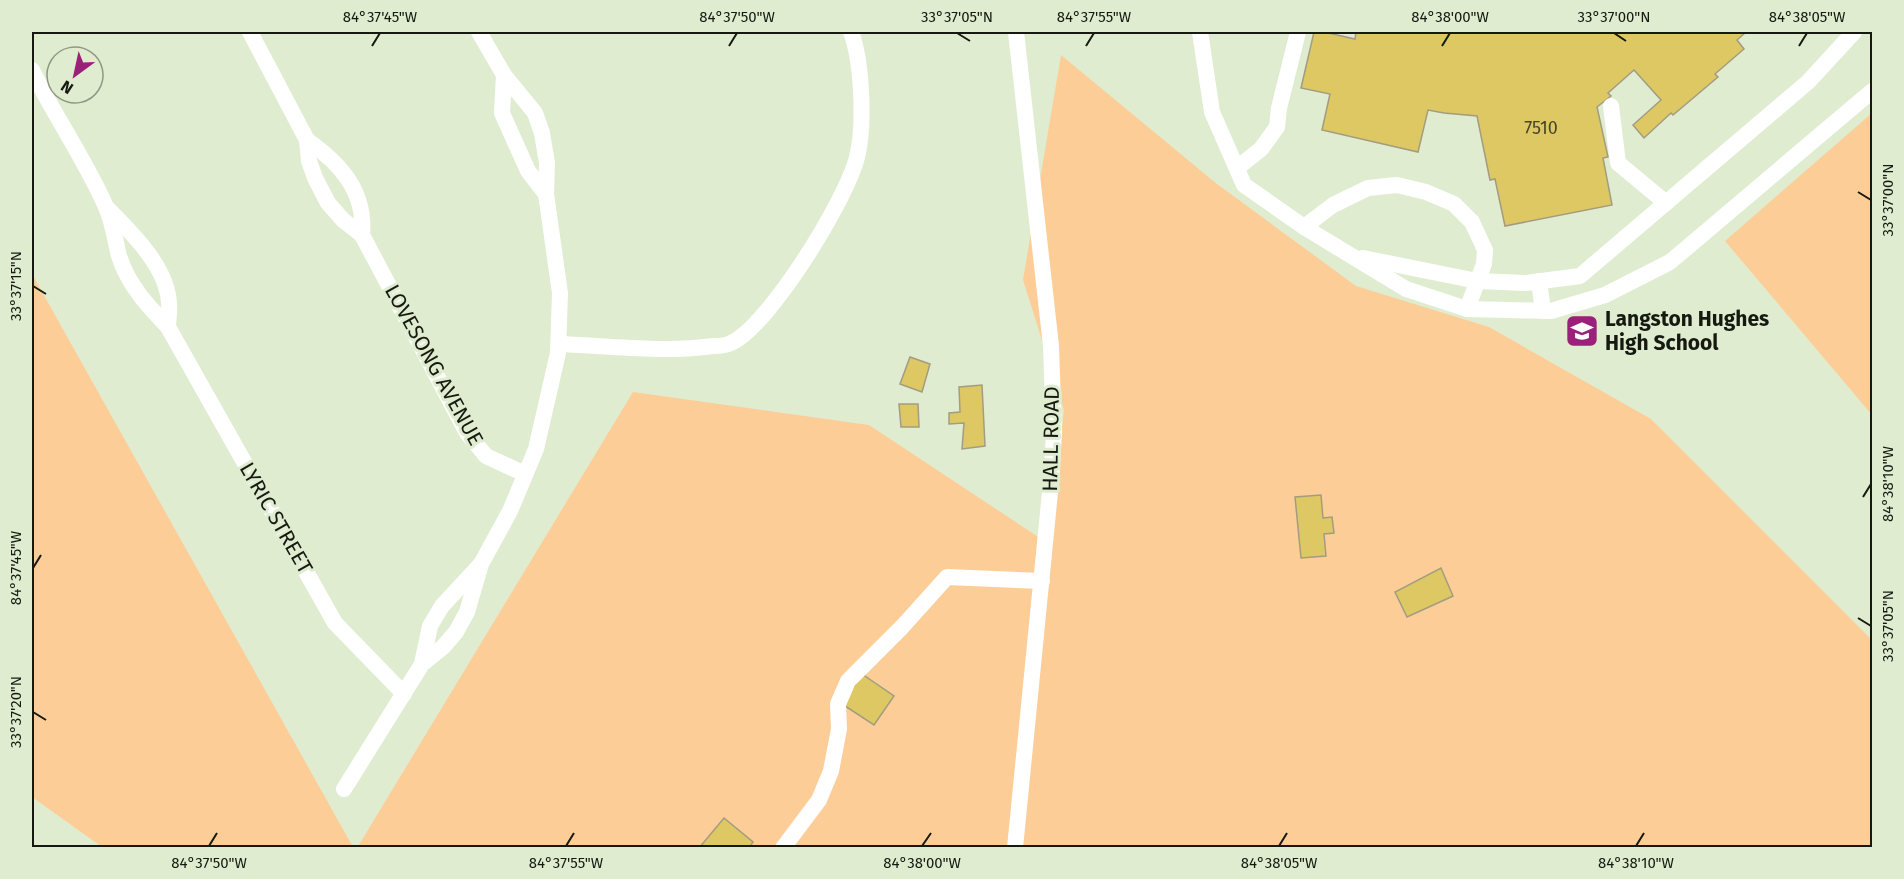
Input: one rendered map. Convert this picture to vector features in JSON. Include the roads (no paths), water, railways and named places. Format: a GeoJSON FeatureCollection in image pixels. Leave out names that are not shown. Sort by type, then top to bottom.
{"type":"FeatureCollection","features":[{"type":"Feature","properties":{"kind":"street","name":"LOVESONG AVENUE"},"geometry":{"type":"LineString","coordinates":[[250,32],[307,140],[309,160],[328,203],[362,236],[467,433],[486,456],[525,474]]}},
{"type":"Feature","properties":{"kind":"street"},"geometry":{"type":"LineString","coordinates":[[422,664],[443,647],[456,632],[467,612],[481,564],[510,511],[536,448],[559,345],[560,293],[546,194],[547,163],[542,134],[535,113],[504,75],[479,32]]}},
{"type":"Feature","properties":{"kind":"street"},"geometry":{"type":"LineString","coordinates":[[559,345],[694,349],[730,344],[753,328],[774,305],[838,204],[857,158],[861,121],[854,39],[864,32]]}},
{"type":"Feature","properties":{"kind":"street","name":"HALL ROAD"},"geometry":{"type":"LineString","coordinates":[[1016,32],[1052,346],[1054,433],[1016,848]]}},
{"type":"Feature","properties":{"kind":"street"},"geometry":{"type":"LineString","coordinates":[[1200,32],[1212,112],[1244,185],[1304,227],[1406,290],[1467,309],[1551,311],[1605,295],[1670,262],[1872,91]]}},
{"type":"Feature","properties":{"kind":"street"},"geometry":{"type":"LineString","coordinates":[[1237,168],[1261,149],[1277,127],[1279,108],[1298,32]]}},
{"type":"Feature","properties":{"kind":"street"},"geometry":{"type":"LineString","coordinates":[[1351,255],[1478,281],[1526,283],[1580,276],[1809,82],[1854,32]]}},
{"type":"Feature","properties":{"kind":"street","name":"LYRIC STREET"},"geometry":{"type":"LineString","coordinates":[[32,70],[77,149],[107,209],[120,257],[131,282],[143,301],[168,327],[335,623],[404,694]]}},
{"type":"Feature","properties":{"kind":"street"},"geometry":{"type":"LineString","coordinates":[[504,75],[502,113],[528,171],[546,194]]}},
{"type":"Feature","properties":{"kind":"street"},"geometry":{"type":"LineString","coordinates":[[1611,106],[1618,163],[1666,203]]}},
{"type":"Feature","properties":{"kind":"street","name":"LOVESONG AVENUE"},"geometry":{"type":"LineString","coordinates":[[307,140],[329,155],[358,198],[364,218],[362,236]]}},
{"type":"Feature","properties":{"kind":"street"},"geometry":{"type":"LineString","coordinates":[[1304,227],[1333,205],[1368,188],[1397,185],[1426,192],[1454,204],[1473,222],[1485,250],[1484,264],[1467,309]]}},
{"type":"Feature","properties":{"kind":"street","name":"LYRIC STREET"},"geometry":{"type":"LineString","coordinates":[[107,209],[136,237],[164,281],[170,302],[168,327]]}},
{"type":"Feature","properties":{"kind":"street"},"geometry":{"type":"LineString","coordinates":[[1539,281],[1544,311]]}},
{"type":"Feature","properties":{"kind":"street"},"geometry":{"type":"LineString","coordinates":[[344,789],[422,664],[430,626],[442,606],[481,564]]}},
{"type":"Feature","properties":{"kind":"street"},"geometry":{"type":"LineString","coordinates":[[783,848],[819,800],[831,771],[839,729],[838,704],[848,681],[902,627],[947,577],[1042,581]]}},
{"type":"Feature","properties":{"kind":"place","name":"Langston Hughes High School"},"geometry":{"type":"Point","coordinates":[1582,331]}}]}
